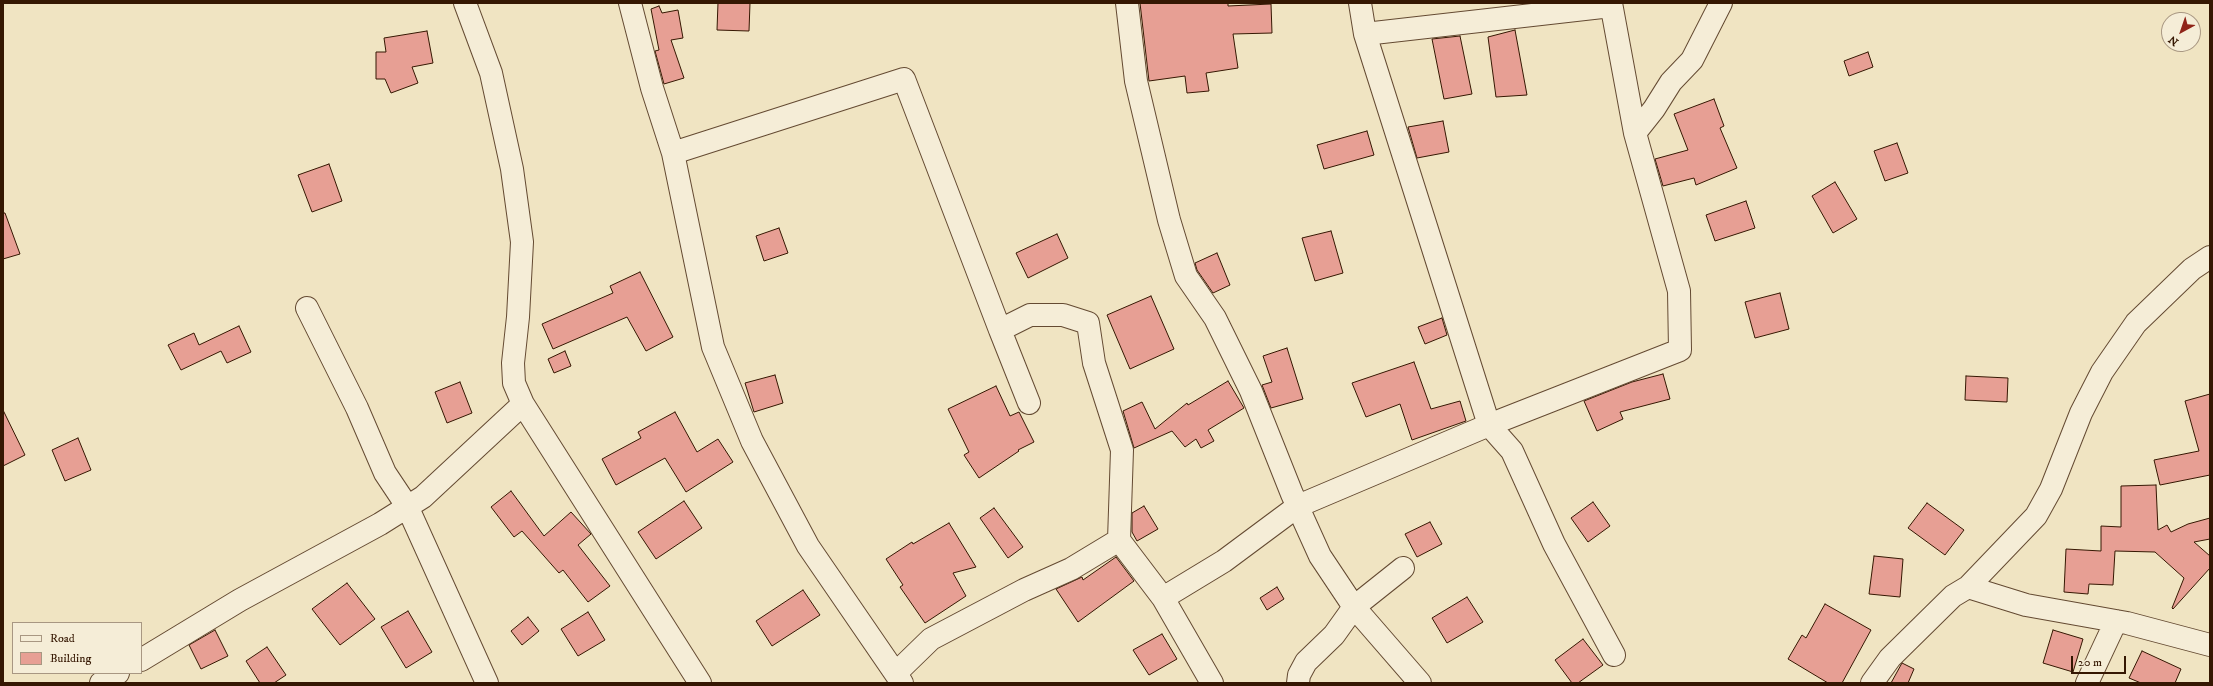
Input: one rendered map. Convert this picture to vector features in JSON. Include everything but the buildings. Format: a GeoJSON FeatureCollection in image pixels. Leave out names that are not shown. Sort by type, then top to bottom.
{"type":"FeatureCollection","features":[{"type":"Feature","properties":{"kind":"street"},"geometry":{"type":"LineString","coordinates":[[465,3],[491,74],[512,169],[522,242],[518,317],[512,363],[514,384],[523,404],[700,683]]}},
{"type":"Feature","properties":{"kind":"street"},"geometry":{"type":"LineString","coordinates":[[630,3],[652,88],[673,153],[713,347],[752,441],[808,546],[899,678],[931,639],[1024,590],[1071,569],[1119,540]]}},
{"type":"Feature","properties":{"kind":"street"},"geometry":{"type":"LineString","coordinates":[[1127,3],[1136,81],[1169,220],[1186,276],[1215,318],[1251,391],[1320,556],[1354,607],[1420,683]]}},
{"type":"Feature","properties":{"kind":"street"},"geometry":{"type":"LineString","coordinates":[[1360,3],[1365,34],[1489,425],[1512,450],[1554,544],[1614,655]]}},
{"type":"Feature","properties":{"kind":"street"},"geometry":{"type":"LineString","coordinates":[[1635,133],[1654,109],[1671,82],[1692,60],[1721,3]]}},
{"type":"Feature","properties":{"kind":"street"},"geometry":{"type":"LineString","coordinates":[[1163,598],[1224,561],[1298,506],[1489,425],[1680,350],[1679,291],[1635,133],[1611,5],[1365,34]]}},
{"type":"Feature","properties":{"kind":"street"},"geometry":{"type":"LineString","coordinates":[[673,153],[904,79],[1029,403]]}},
{"type":"Feature","properties":{"kind":"street"},"geometry":{"type":"LineString","coordinates":[[1872,683],[1890,658],[1953,596],[1968,587],[2036,516],[2060,469],[2081,412],[2102,372],[2136,324],[2192,269],[2210,257]]}},
{"type":"Feature","properties":{"kind":"street"},"geometry":{"type":"LineString","coordinates":[[307,308],[357,408],[371,445],[385,473],[407,506],[487,683]]}},
{"type":"Feature","properties":{"kind":"street"},"geometry":{"type":"LineString","coordinates":[[1000,330],[1030,314],[1062,315],[1088,323],[1094,363],[1122,450],[1119,540],[1163,598],[1212,683]]}},
{"type":"Feature","properties":{"kind":"street"},"geometry":{"type":"LineString","coordinates":[[142,659],[240,600],[423,497],[523,404]]}},
{"type":"Feature","properties":{"kind":"street"},"geometry":{"type":"LineString","coordinates":[[1298,683],[1299,675],[1306,662],[1334,635],[1354,607],[1403,568]]}},
{"type":"Feature","properties":{"kind":"street"},"geometry":{"type":"LineString","coordinates":[[1968,587],[2026,605],[2116,621],[2210,645]]}},
{"type":"Feature","properties":{"kind":"street"},"geometry":{"type":"LineString","coordinates":[[2087,683],[2116,621]]}},
{"type":"Feature","properties":{"kind":"street"},"geometry":{"type":"LineString","coordinates":[[101,683],[116,674]]}}]}
